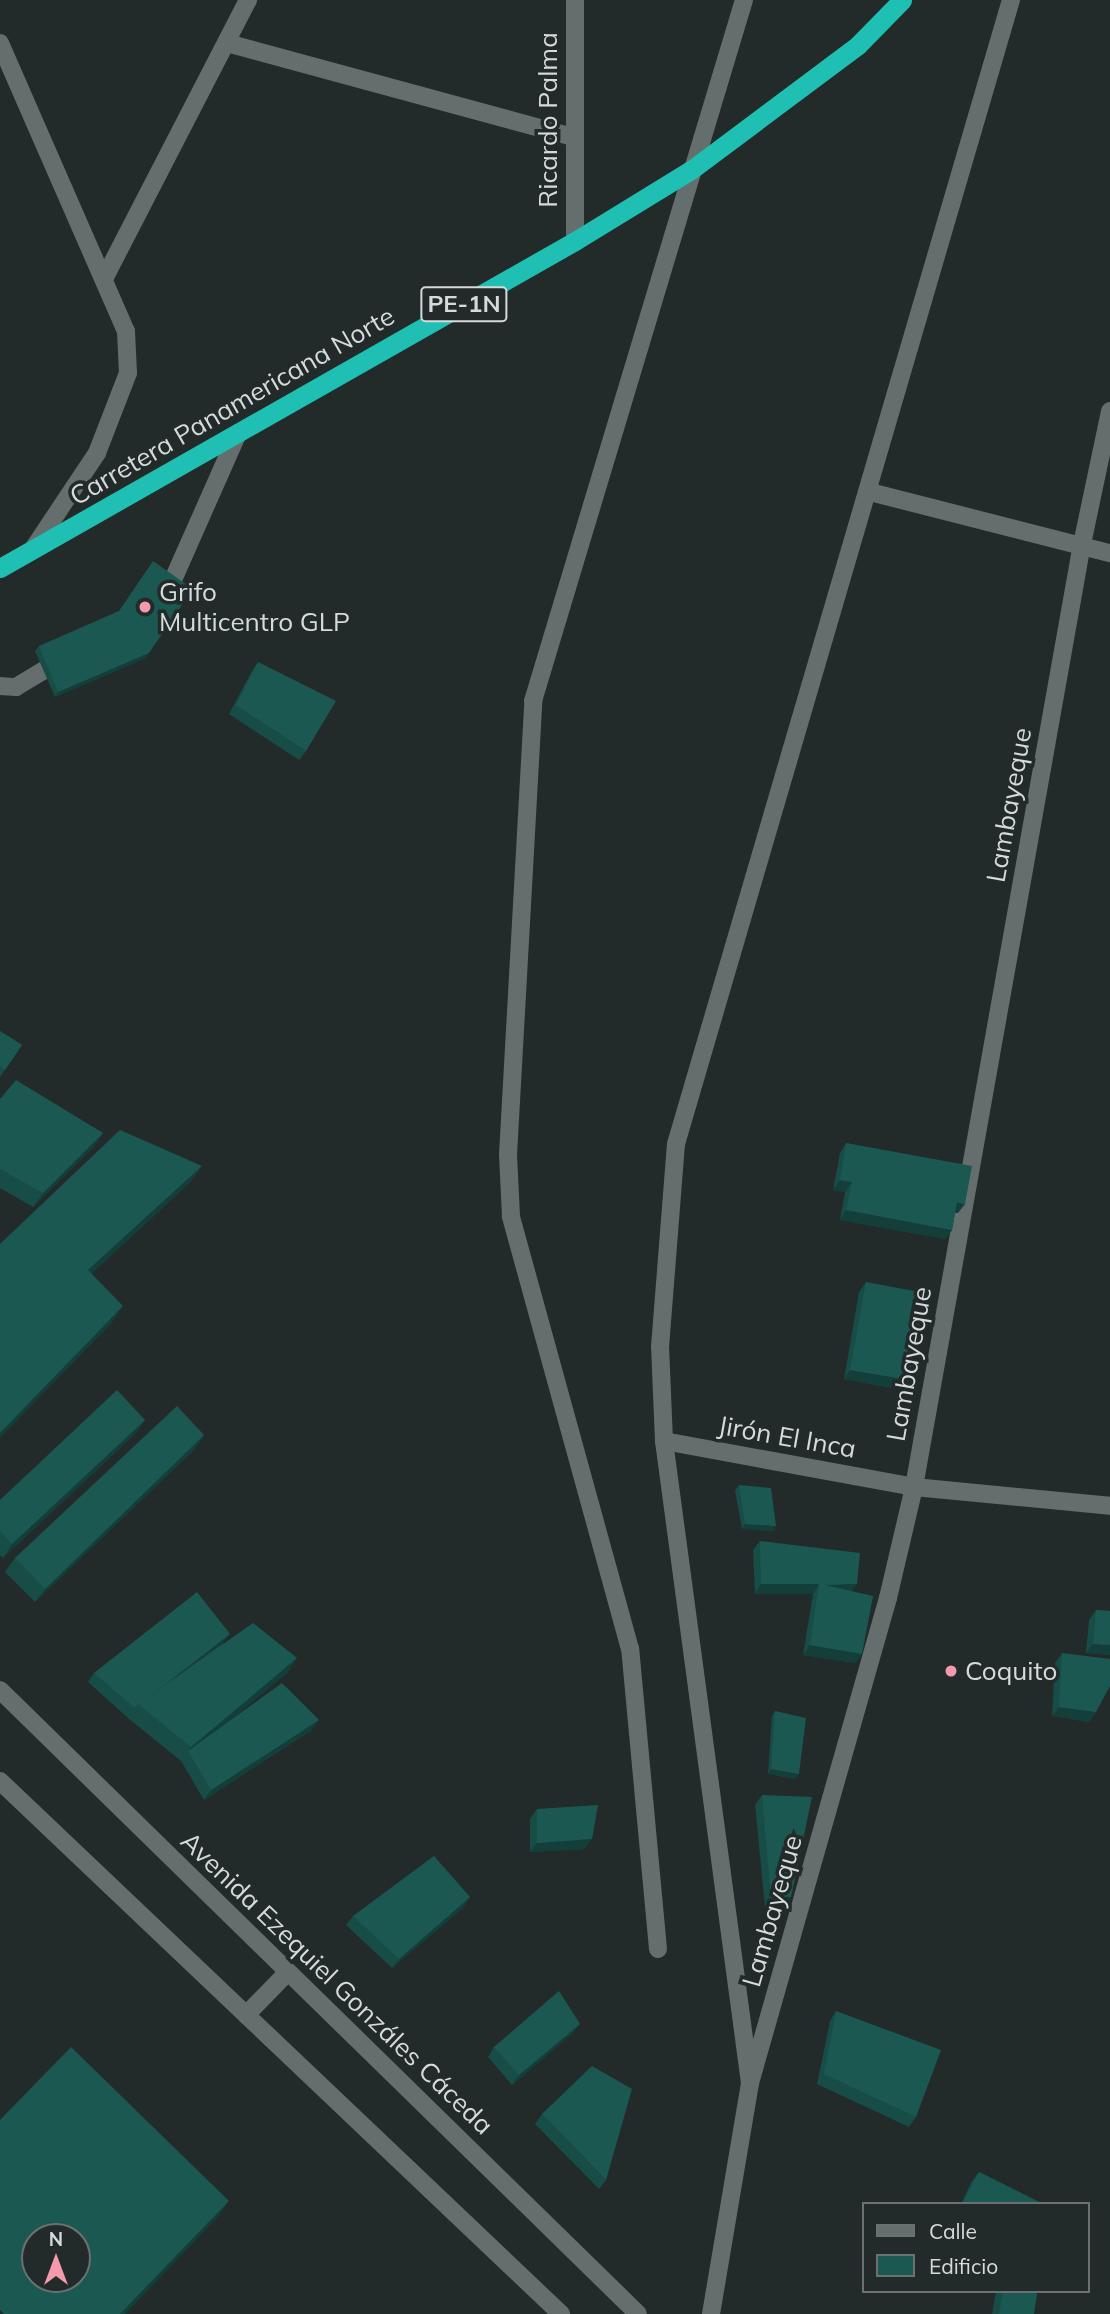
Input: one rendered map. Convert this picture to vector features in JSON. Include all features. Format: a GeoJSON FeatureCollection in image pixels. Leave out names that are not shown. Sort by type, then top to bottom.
{"type":"FeatureCollection","features":[{"type":"Feature","properties":{"kind":"highway","name":"Carretera Panamericana Norte"},"geometry":{"type":"LineString","coordinates":[[0,568],[575,241],[691,170],[858,45],[902,0]]}},
{"type":"Feature","properties":{"kind":"street"},"geometry":{"type":"LineString","coordinates":[[105,278],[248,0]]}},
{"type":"Feature","properties":{"kind":"street","name":"Ricardo Palma"},"geometry":{"type":"LineString","coordinates":[[575,0],[575,241]]}},
{"type":"Feature","properties":{"kind":"street"},"geometry":{"type":"LineString","coordinates":[[658,1950],[629,1649],[511,1216],[508,1155],[533,702],[744,0]]}},
{"type":"Feature","properties":{"kind":"street"},"geometry":{"type":"LineString","coordinates":[[750,2083],[664,1441],[660,1347],[676,1144],[870,492],[1011,0]]}},
{"type":"Feature","properties":{"kind":"street"},"geometry":{"type":"LineString","coordinates":[[0,43],[127,331],[128,373],[97,453],[33,550]]}},
{"type":"Feature","properties":{"kind":"street"},"geometry":{"type":"LineString","coordinates":[[227,43],[573,138]]}},
{"type":"Feature","properties":{"kind":"street","name":"Lambayeque"},"geometry":{"type":"LineString","coordinates":[[711,2314],[750,2083],[888,1598],[914,1487],[1081,549],[1110,411]]}},
{"type":"Feature","properties":{"kind":"street"},"geometry":{"type":"LineString","coordinates":[[172,582],[237,433]]}},
{"type":"Feature","properties":{"kind":"street"},"geometry":{"type":"LineString","coordinates":[[870,492],[1081,549],[1110,553]]}},
{"type":"Feature","properties":{"kind":"street"},"geometry":{"type":"LineString","coordinates":[[0,686],[16,687],[44,670]]}},
{"type":"Feature","properties":{"kind":"street","name":"Jirón El Inca"},"geometry":{"type":"LineString","coordinates":[[664,1441],[914,1487],[1110,1506]]}},
{"type":"Feature","properties":{"kind":"street","name":"Avenida Ezequiel Gonzáles Cáceda"},"geometry":{"type":"LineString","coordinates":[[0,1690],[638,2314]]}},
{"type":"Feature","properties":{"kind":"street"},"geometry":{"type":"LineString","coordinates":[[0,1781],[561,2314]]}},
{"type":"Feature","properties":{"kind":"street"},"geometry":{"type":"LineString","coordinates":[[246,2015],[288,1972]]}},
{"type":"Feature","properties":{"kind":"building"},"geometry":{"type":"Polygon","coordinates":[[[153,561],[193,589],[149,653],[58,692],[39,646],[119,611],[153,561]]]}},
{"type":"Feature","properties":{"kind":"building"},"geometry":{"type":"Polygon","coordinates":[[[258,662],[336,701],[306,751],[236,705],[258,662]]]}},
{"type":"Feature","properties":{"kind":"building"},"geometry":{"type":"Polygon","coordinates":[[[0,1031],[22,1045],[5,1070],[0,1066],[0,1031]]]}},
{"type":"Feature","properties":{"kind":"building"},"geometry":{"type":"Polygon","coordinates":[[[16,1080],[103,1133],[43,1193],[0,1169],[0,1099],[16,1080]]]}},
{"type":"Feature","properties":{"kind":"building"},"geometry":{"type":"Polygon","coordinates":[[[120,1130],[202,1166],[88,1270],[123,1306],[0,1433],[0,1244],[120,1130]]]}},
{"type":"Feature","properties":{"kind":"building"},"geometry":{"type":"Polygon","coordinates":[[[846,1143],[972,1166],[965,1204],[957,1202],[952,1230],[846,1210],[852,1182],[840,1180],[846,1143]]]}},
{"type":"Feature","properties":{"kind":"building"},"geometry":{"type":"Polygon","coordinates":[[[866,1282],[925,1293],[909,1380],[850,1370],[866,1282]]]}},
{"type":"Feature","properties":{"kind":"building"},"geometry":{"type":"Polygon","coordinates":[[[117,1390],[145,1420],[12,1544],[0,1531],[0,1500],[117,1390]]]}},
{"type":"Feature","properties":{"kind":"building"},"geometry":{"type":"Polygon","coordinates":[[[177,1406],[204,1435],[45,1589],[15,1558],[177,1406]]]}},
{"type":"Feature","properties":{"kind":"building"},"geometry":{"type":"Polygon","coordinates":[[[739,1485],[771,1488],[776,1526],[745,1524],[739,1485]]]}},
{"type":"Feature","properties":{"kind":"building"},"geometry":{"type":"Polygon","coordinates":[[[760,1541],[860,1553],[857,1584],[825,1585],[873,1596],[862,1654],[810,1645],[819,1584],[761,1584],[760,1541]]]}},
{"type":"Feature","properties":{"kind":"building"},"geometry":{"type":"Polygon","coordinates":[[[197,1592],[230,1634],[135,1708],[94,1673],[197,1592]]]}},
{"type":"Feature","properties":{"kind":"building"},"geometry":{"type":"Polygon","coordinates":[[[1096,1610],[1110,1611],[1110,1645],[1093,1644],[1096,1610]]]}},
{"type":"Feature","properties":{"kind":"building"},"geometry":{"type":"Polygon","coordinates":[[[253,1623],[297,1658],[191,1747],[138,1704],[253,1623]]]}},
{"type":"Feature","properties":{"kind":"building"},"geometry":{"type":"Polygon","coordinates":[[[1062,1653],[1110,1659],[1110,1686],[1096,1712],[1059,1707],[1062,1653]]]}},
{"type":"Feature","properties":{"kind":"building"},"geometry":{"type":"Polygon","coordinates":[[[282,1683],[319,1720],[211,1790],[188,1751],[282,1683]]]}},
{"type":"Feature","properties":{"kind":"building"},"geometry":{"type":"Polygon","coordinates":[[[775,1711],[806,1718],[799,1774],[771,1769],[775,1711]]]}},
{"type":"Feature","properties":{"kind":"building"},"geometry":{"type":"Polygon","coordinates":[[[762,1795],[812,1797],[791,1897],[771,1898],[762,1795]]]}},
{"type":"Feature","properties":{"kind":"building"},"geometry":{"type":"Polygon","coordinates":[[[598,1805],[592,1839],[537,1843],[537,1809],[598,1805]]]}},
{"type":"Feature","properties":{"kind":"building"},"geometry":{"type":"Polygon","coordinates":[[[434,1856],[470,1897],[399,1959],[353,1916],[434,1856]]]}},
{"type":"Feature","properties":{"kind":"building"},"geometry":{"type":"Polygon","coordinates":[[[559,1991],[580,2024],[519,2075],[494,2047],[559,1991]]]}},
{"type":"Feature","properties":{"kind":"building"},"geometry":{"type":"Polygon","coordinates":[[[836,2011],[941,2050],[916,2117],[824,2074],[836,2011]]]}},
{"type":"Feature","properties":{"kind":"building"},"geometry":{"type":"Polygon","coordinates":[[[71,2047],[229,2201],[120,2314],[4,2314],[0,2310],[0,2120],[71,2047]]]}},
{"type":"Feature","properties":{"kind":"building"},"geometry":{"type":"Polygon","coordinates":[[[592,2066],[632,2089],[606,2180],[542,2114],[592,2066]]]}},
{"type":"Feature","properties":{"kind":"building"},"geometry":{"type":"Polygon","coordinates":[[[979,2172],[1039,2202],[963,2202],[979,2172]]]}},
{"type":"Feature","properties":{"kind":"building"},"geometry":{"type":"Polygon","coordinates":[[[1003,2293],[1037,2294],[1034,2314],[999,2314],[1003,2293]]]}},
{"type":"Feature","properties":{"kind":"place","name":"Grifo Multicentro GLP"},"geometry":{"type":"Point","coordinates":[145,607]}},
{"type":"Feature","properties":{"kind":"place","name":"Coquito"},"geometry":{"type":"Point","coordinates":[951,1671]}}]}
